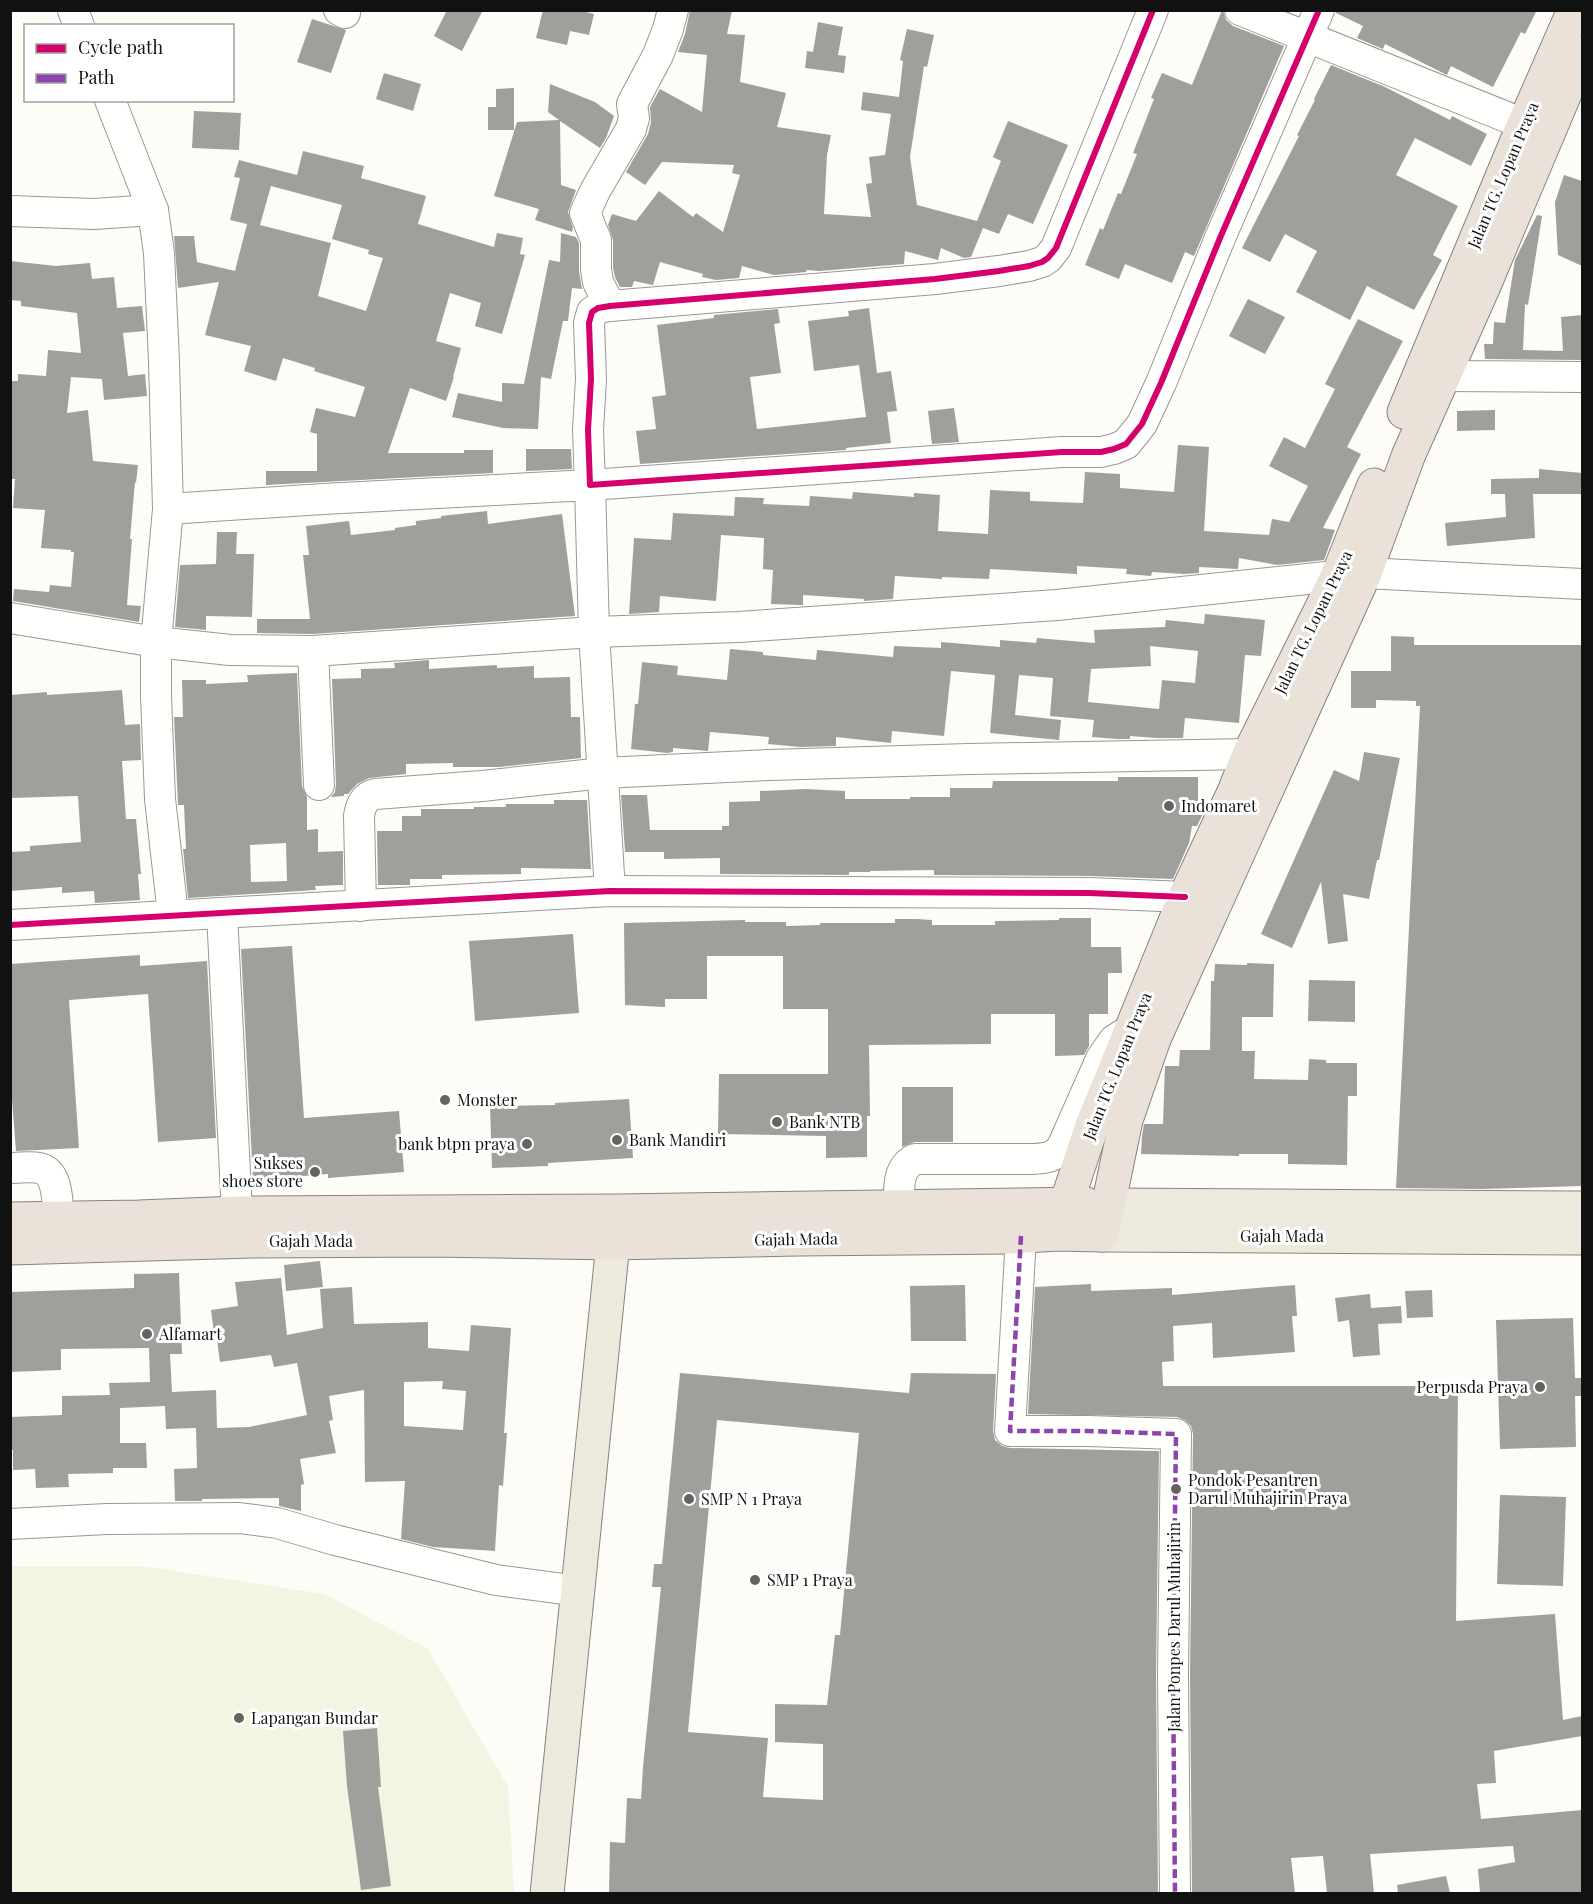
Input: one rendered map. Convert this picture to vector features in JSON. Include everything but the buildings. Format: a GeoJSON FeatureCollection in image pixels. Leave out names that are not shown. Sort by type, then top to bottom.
{"type":"FeatureCollection","features":[{"type":"Feature","properties":{"kind":"highway","name":"Jalan TG. Lopan Praya"},"geometry":{"type":"LineString","coordinates":[[1105,1220],[1126,1120],[1154,1039],[1351,574],[1524,124],[1574,10]]}},
{"type":"Feature","properties":{"kind":"highway","name":"Jalan TG. Lopan Praya"},"geometry":{"type":"LineString","coordinates":[[1060,1220],[1092,1126],[1185,897],[1234,792],[1249,754],[1351,574],[1409,454],[1582,53]]}},
{"type":"Feature","properties":{"kind":"highway","name":"Gajah Mada"},"geometry":{"type":"LineString","coordinates":[[10,1219],[237,1213],[617,1211],[898,1206],[1060,1220],[1105,1220]]}},
{"type":"Feature","properties":{"kind":"highway","name":"Gajah Mada"},"geometry":{"type":"LineString","coordinates":[[10,1248],[253,1241],[434,1240],[613,1243],[1021,1236],[1060,1220]]}},
{"type":"Feature","properties":{"kind":"main road","name":"Gajah Mada"},"geometry":{"type":"LineString","coordinates":[[1105,1220],[1450,1202],[1582,1208]]}},
{"type":"Feature","properties":{"kind":"main road","name":"Gajah Mada"},"geometry":{"type":"LineString","coordinates":[[1105,1220],[1582,1238]]}},
{"type":"Feature","properties":{"kind":"main road"},"geometry":{"type":"LineString","coordinates":[[547,1893],[613,1243]]}},
{"type":"Feature","properties":{"kind":"street"},"geometry":{"type":"LineString","coordinates":[[609,306],[598,282],[596,240],[585,213],[631,129],[634,118],[632,104],[658,55],[673,10]]}},
{"type":"Feature","properties":{"kind":"street"},"geometry":{"type":"LineString","coordinates":[[610,891],[594,632],[588,430],[591,379],[589,323],[592,312],[609,306],[935,279],[1029,266],[1048,258],[1056,248],[1153,10]]}},
{"type":"Feature","properties":{"kind":"street"},"geometry":{"type":"LineString","coordinates":[[1240,10],[1524,124]]}},
{"type":"Feature","properties":{"kind":"street"},"geometry":{"type":"LineString","coordinates":[[168,509],[590,485],[1062,452],[1101,452],[1126,444],[1142,424],[1161,383],[1220,238],[1319,10]]}},
{"type":"Feature","properties":{"kind":"street"},"geometry":{"type":"LineString","coordinates":[[111,102],[153,210],[159,253],[168,509],[156,642],[156,717],[160,799],[172,915]]}},
{"type":"Feature","properties":{"kind":"street"},"geometry":{"type":"LineString","coordinates":[[10,211],[94,214],[153,210]]}},
{"type":"Feature","properties":{"kind":"street"},"geometry":{"type":"LineString","coordinates":[[1444,376],[1582,377]]}},
{"type":"Feature","properties":{"kind":"street"},"geometry":{"type":"LineString","coordinates":[[10,618],[156,642],[230,650],[313,651],[594,632],[739,627],[1057,605],[1351,574],[1582,584]]}},
{"type":"Feature","properties":{"kind":"street"},"geometry":{"type":"LineString","coordinates":[[313,651],[319,785]]}},
{"type":"Feature","properties":{"kind":"street"},"geometry":{"type":"LineString","coordinates":[[361,906],[359,816],[360,808],[369,795],[603,773],[969,759],[1249,754]]}},
{"type":"Feature","properties":{"kind":"street"},"geometry":{"type":"LineString","coordinates":[[10,925],[610,891],[1089,893],[1185,897]]}},
{"type":"Feature","properties":{"kind":"street"},"geometry":{"type":"LineString","coordinates":[[222,913],[237,1213]]}},
{"type":"Feature","properties":{"kind":"street"},"geometry":{"type":"LineString","coordinates":[[898,1206],[900,1175],[907,1163],[915,1158],[1033,1159],[1049,1158],[1056,1154],[1062,1147],[1101,1059],[1114,1040],[1132,1029]]}},
{"type":"Feature","properties":{"kind":"street"},"geometry":{"type":"LineString","coordinates":[[10,1168],[46,1170],[54,1181],[59,1218]]}},
{"type":"Feature","properties":{"kind":"street","name":"Jalan Ponpes Darul Muhajirin"},"geometry":{"type":"LineString","coordinates":[[1021,1236],[1010,1431],[1176,1434],[1173,1674],[1175,1893]]}},
{"type":"Feature","properties":{"kind":"street"},"geometry":{"type":"LineString","coordinates":[[10,1524],[107,1519],[239,1518],[277,1523],[335,1540],[496,1580],[579,1591]]}},
{"type":"Feature","properties":{"kind":"green space","name":"Lapangan Bundar"},"geometry":{"type":"Polygon","coordinates":[[[10,1566],[143,1566],[324,1594],[428,1649],[508,1787],[514,1893],[11,1893],[10,1566]]]}},
{"type":"Feature","properties":{"kind":"marked path"},"geometry":{"type":"LineString","coordinates":[[1021,1236],[1010,1431],[1176,1434],[1173,1674],[1175,1894]]}},
{"type":"Feature","properties":{"kind":"cycle path"},"geometry":{"type":"LineString","coordinates":[[1153,10],[1056,248],[1042,262],[999,271],[935,279],[610,306],[598,308],[592,312],[589,323],[590,485],[1062,452],[1101,452],[1126,444],[1142,424],[1161,383],[1220,238],[1319,10]]}},
{"type":"Feature","properties":{"kind":"cycle path"},"geometry":{"type":"LineString","coordinates":[[10,925],[610,891],[1089,893],[1185,897]]}},
{"type":"Feature","properties":{"kind":"place","name":"Indomaret"},"geometry":{"type":"Point","coordinates":[1169,806]}},
{"type":"Feature","properties":{"kind":"place","name":"Monster"},"geometry":{"type":"Point","coordinates":[445,1100]}},
{"type":"Feature","properties":{"kind":"place","name":"Bank NTB"},"geometry":{"type":"Point","coordinates":[777,1122]}},
{"type":"Feature","properties":{"kind":"place","name":"Bank Mandiri"},"geometry":{"type":"Point","coordinates":[617,1140]}},
{"type":"Feature","properties":{"kind":"place","name":"bank btpn praya"},"geometry":{"type":"Point","coordinates":[527,1144]}},
{"type":"Feature","properties":{"kind":"place","name":"Sukses shoes store"},"geometry":{"type":"Point","coordinates":[315,1172]}},
{"type":"Feature","properties":{"kind":"place","name":"Alfamart"},"geometry":{"type":"Point","coordinates":[147,1334]}},
{"type":"Feature","properties":{"kind":"place","name":"Perpusda Praya"},"geometry":{"type":"Point","coordinates":[1540,1387]}},
{"type":"Feature","properties":{"kind":"place","name":"Pondok Pesantren Darul Muhajirin Praya"},"geometry":{"type":"Point","coordinates":[1176,1489]}},
{"type":"Feature","properties":{"kind":"place","name":"SMP N 1 Praya"},"geometry":{"type":"Point","coordinates":[689,1499]}},
{"type":"Feature","properties":{"kind":"place","name":"SMP 1 Praya"},"geometry":{"type":"Point","coordinates":[755,1580]}},
{"type":"Feature","properties":{"kind":"place","name":"Lapangan Bundar"},"geometry":{"type":"Point","coordinates":[239,1718]}}]}
